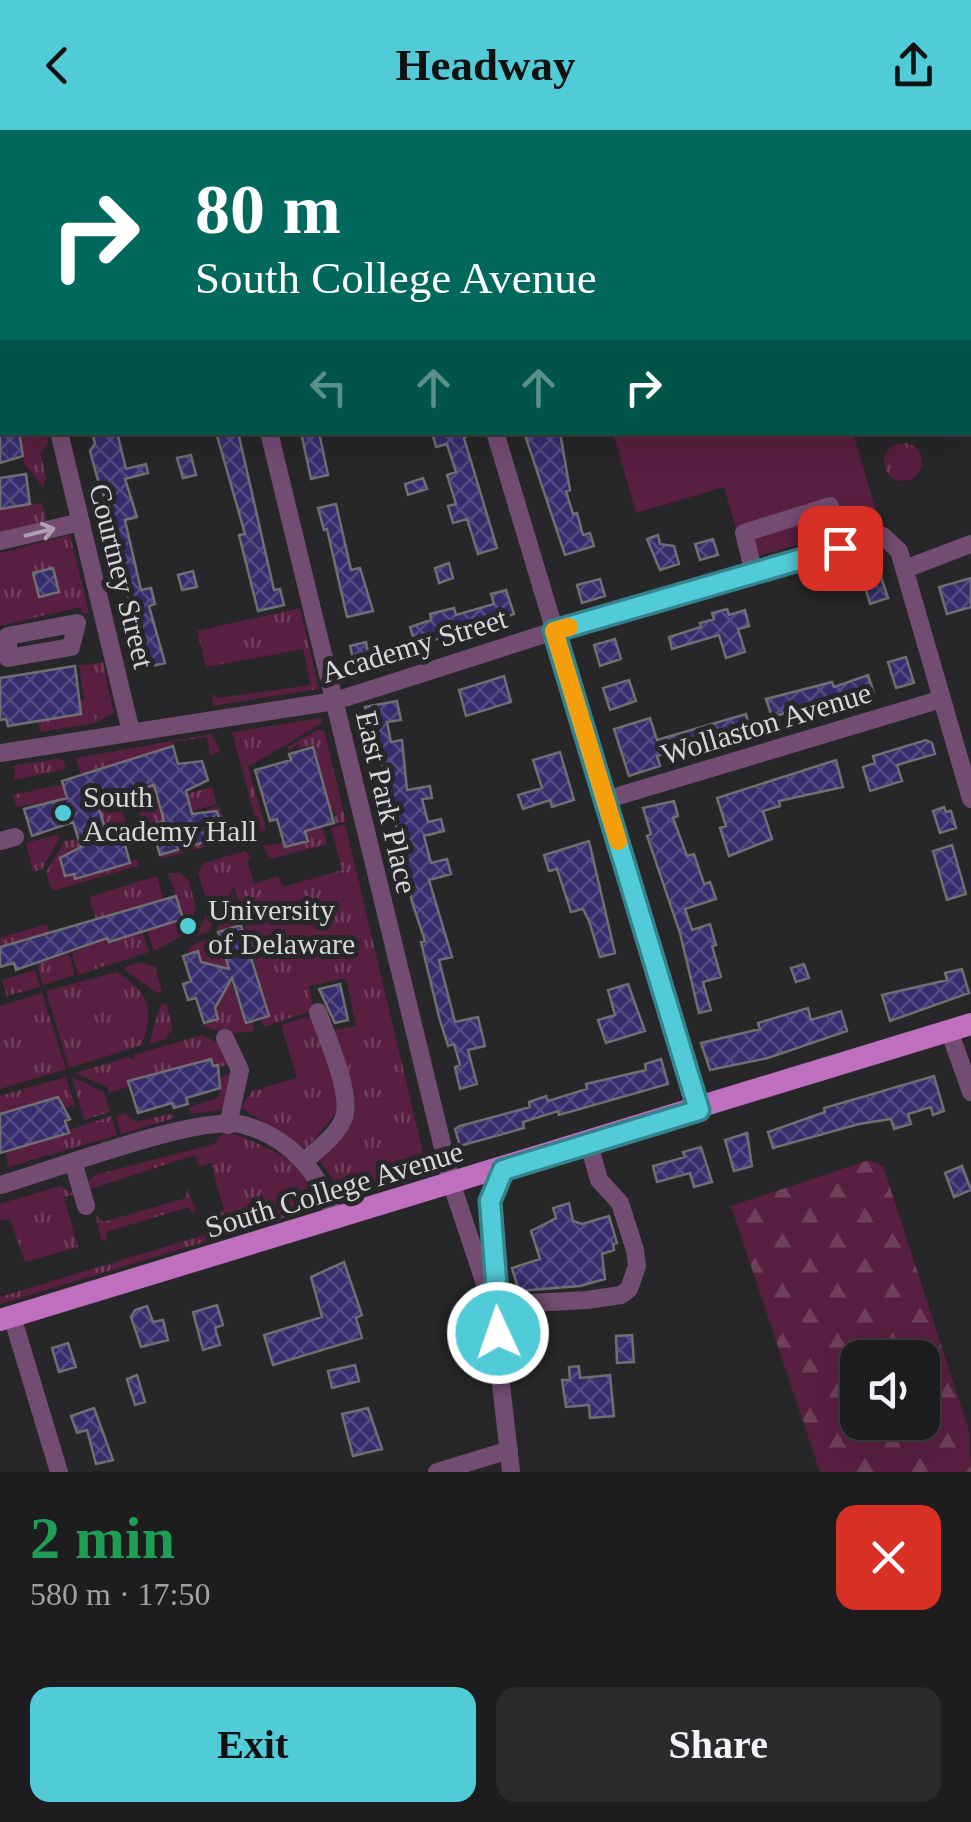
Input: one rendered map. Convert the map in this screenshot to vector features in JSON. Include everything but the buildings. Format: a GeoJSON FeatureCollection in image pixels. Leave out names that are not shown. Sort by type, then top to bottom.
{"type":"FeatureCollection","features":[{"type":"Feature","properties":{"kind":"main road","name":"South College Avenue"},"geometry":{"type":"LineString","coordinates":[[6,1318],[960,1029]]}},
{"type":"Feature","properties":{"kind":"street","name":"Courtney Street"},"geometry":{"type":"LineString","coordinates":[[60,435],[131,732]]}},
{"type":"Feature","properties":{"kind":"street","name":"East Park Place"},"geometry":{"type":"LineString","coordinates":[[270,435],[452,1185],[492,1304]]}},
{"type":"Feature","properties":{"kind":"street"},"geometry":{"type":"LineString","coordinates":[[496,435],[699,1110]]}},
{"type":"Feature","properties":{"kind":"street"},"geometry":{"type":"LineString","coordinates":[[754,572],[744,532],[830,506]]}},
{"type":"Feature","properties":{"kind":"street"},"geometry":{"type":"LineString","coordinates":[[0,541],[80,522]]}},
{"type":"Feature","properties":{"kind":"street","name":"Academy Street"},"geometry":{"type":"LineString","coordinates":[[0,754],[335,701],[554,631],[872,538],[892,541],[905,569]]}},
{"type":"Feature","properties":{"kind":"street"},"geometry":{"type":"LineString","coordinates":[[971,544],[905,569],[971,799]]}},
{"type":"Feature","properties":{"kind":"street","name":"Wollaston Avenue"},"geometry":{"type":"LineString","coordinates":[[606,800],[942,698]]}},
{"type":"Feature","properties":{"kind":"street"},"geometry":{"type":"LineString","coordinates":[[305,1161],[336,1131],[346,1112],[328,1033],[318,1012]]}},
{"type":"Feature","properties":{"kind":"street"},"geometry":{"type":"LineString","coordinates":[[960,1029],[971,1092]]}},
{"type":"Feature","properties":{"kind":"street"},"geometry":{"type":"LineString","coordinates":[[225,1038],[240,1070],[239,1091],[228,1125]]}},
{"type":"Feature","properties":{"kind":"street"},"geometry":{"type":"LineString","coordinates":[[0,1185],[185,1129],[244,1125],[278,1141],[305,1161],[325,1190],[335,1220]]}},
{"type":"Feature","properties":{"kind":"street"},"geometry":{"type":"LineString","coordinates":[[492,1304],[508,1307],[621,1295],[636,1278],[635,1250],[620,1203],[600,1180],[589,1144]]}},
{"type":"Feature","properties":{"kind":"street"},"geometry":{"type":"LineString","coordinates":[[74,1165],[86,1206]]}},
{"type":"Feature","properties":{"kind":"street"},"geometry":{"type":"LineString","coordinates":[[503,1170],[490,1201],[496,1280],[492,1304],[511,1472]]}},
{"type":"Feature","properties":{"kind":"street"},"geometry":{"type":"LineString","coordinates":[[6,1318],[59,1472]]}},
{"type":"Feature","properties":{"kind":"street"},"geometry":{"type":"LineString","coordinates":[[437,1472],[509,1450]]}},
{"type":"Feature","properties":{"kind":"green space"},"geometry":{"type":"Polygon","coordinates":[[[19,435],[46,435],[48,443],[41,453],[46,479],[43,487],[24,463],[19,435]]]}},
{"type":"Feature","properties":{"kind":"green space"},"geometry":{"type":"Polygon","coordinates":[[[614,435],[854,435],[879,521],[745,560],[724,487],[636,513],[614,435]]]}},
{"type":"Feature","properties":{"kind":"green space"},"geometry":{"type":"Polygon","coordinates":[[[903,443],[916,449],[922,462],[916,475],[903,481],[890,475],[884,462],[890,449],[903,443]]]}},
{"type":"Feature","properties":{"kind":"green space"},"geometry":{"type":"Polygon","coordinates":[[[42,503],[47,521],[0,532],[0,509],[42,503]]]}},
{"type":"Feature","properties":{"kind":"green space"},"geometry":{"type":"Polygon","coordinates":[[[70,535],[89,613],[82,613],[80,607],[0,626],[0,553],[70,535]]]}},
{"type":"Feature","properties":{"kind":"green space"},"geometry":{"type":"Polygon","coordinates":[[[300,608],[319,689],[312,690],[303,649],[206,667],[197,631],[300,608]]]}},
{"type":"Feature","properties":{"kind":"green space"},"geometry":{"type":"Polygon","coordinates":[[[103,662],[108,687],[95,723],[40,732],[38,720],[81,714],[79,701],[84,699],[79,666],[103,662]]]}},
{"type":"Feature","properties":{"kind":"green space"},"geometry":{"type":"Polygon","coordinates":[[[311,685],[312,690],[213,706],[212,693],[217,698],[311,685]]]}},
{"type":"Feature","properties":{"kind":"green space"},"geometry":{"type":"Polygon","coordinates":[[[108,687],[114,713],[95,723],[108,687]]]}},
{"type":"Feature","properties":{"kind":"green space"},"geometry":{"type":"Polygon","coordinates":[[[320,718],[322,723],[248,767],[266,830],[259,832],[232,732],[320,718]]]}},
{"type":"Feature","properties":{"kind":"green space"},"geometry":{"type":"Polygon","coordinates":[[[324,730],[346,821],[330,826],[336,815],[329,805],[313,745],[300,748],[297,744],[289,752],[288,747],[324,730]]]}},
{"type":"Feature","properties":{"kind":"green space"},"geometry":{"type":"Polygon","coordinates":[[[212,734],[220,752],[210,755],[207,737],[173,742],[173,746],[81,775],[76,758],[212,734]]]}},
{"type":"Feature","properties":{"kind":"green space"},"geometry":{"type":"Polygon","coordinates":[[[63,760],[66,769],[14,780],[15,765],[63,760]]]}},
{"type":"Feature","properties":{"kind":"green space"},"geometry":{"type":"Polygon","coordinates":[[[63,784],[67,798],[16,807],[13,795],[63,784]]]}},
{"type":"Feature","properties":{"kind":"green space"},"geometry":{"type":"Polygon","coordinates":[[[154,785],[164,821],[144,829],[137,805],[151,800],[148,786],[154,785]]]}},
{"type":"Feature","properties":{"kind":"green space"},"geometry":{"type":"Polygon","coordinates":[[[212,787],[217,804],[192,811],[187,794],[212,787]]]}},
{"type":"Feature","properties":{"kind":"green space"},"geometry":{"type":"Polygon","coordinates":[[[103,799],[108,813],[122,810],[129,833],[108,839],[97,801],[103,799]]]}},
{"type":"Feature","properties":{"kind":"green space"},"geometry":{"type":"Polygon","coordinates":[[[219,806],[230,840],[161,859],[160,855],[211,840],[210,835],[223,832],[217,811],[206,810],[219,806]]]}},
{"type":"Feature","properties":{"kind":"green space"},"geometry":{"type":"Polygon","coordinates":[[[303,824],[322,826],[327,844],[270,859],[263,846],[284,842],[286,847],[308,841],[303,824]]]}},
{"type":"Feature","properties":{"kind":"green space"},"geometry":{"type":"Polygon","coordinates":[[[345,824],[426,1165],[423,1176],[346,1198],[319,1160],[346,1126],[351,1113],[350,1086],[334,1030],[356,1026],[346,978],[309,986],[314,1010],[264,1027],[261,1019],[269,1016],[234,886],[208,932],[196,936],[209,909],[198,873],[204,863],[245,851],[251,857],[247,860],[254,884],[278,876],[283,887],[342,870],[331,828],[345,824]]]}},
{"type":"Feature","properties":{"kind":"green space"},"geometry":{"type":"Polygon","coordinates":[[[60,837],[42,869],[33,872],[26,843],[60,837]]]}},
{"type":"Feature","properties":{"kind":"green space"},"geometry":{"type":"Polygon","coordinates":[[[79,839],[81,847],[60,858],[65,876],[74,874],[76,879],[137,859],[138,866],[52,891],[46,872],[65,841],[79,839]]]}},
{"type":"Feature","properties":{"kind":"green space"},"geometry":{"type":"Polygon","coordinates":[[[168,873],[180,873],[189,881],[196,909],[182,936],[154,951],[147,930],[176,896],[168,873]]]}},
{"type":"Feature","properties":{"kind":"green space"},"geometry":{"type":"Polygon","coordinates":[[[157,876],[163,899],[96,920],[89,897],[157,876]]]}},
{"type":"Feature","properties":{"kind":"green space"},"geometry":{"type":"Polygon","coordinates":[[[233,894],[243,924],[218,932],[217,928],[233,894]]]}},
{"type":"Feature","properties":{"kind":"green space"},"geometry":{"type":"Polygon","coordinates":[[[47,924],[50,933],[0,947],[0,938],[47,924]]]}},
{"type":"Feature","properties":{"kind":"green space"},"geometry":{"type":"Polygon","coordinates":[[[142,931],[149,952],[78,975],[72,953],[107,938],[109,941],[142,931]]]}},
{"type":"Feature","properties":{"kind":"green space"},"geometry":{"type":"Polygon","coordinates":[[[207,938],[224,951],[229,968],[201,962],[198,952],[189,954],[188,948],[207,938]]]}},
{"type":"Feature","properties":{"kind":"green space"},"geometry":{"type":"Polygon","coordinates":[[[69,954],[75,975],[43,985],[37,964],[69,954]]]}},
{"type":"Feature","properties":{"kind":"green space"},"geometry":{"type":"Polygon","coordinates":[[[140,962],[155,967],[162,991],[157,993],[126,971],[125,967],[140,962]]]}},
{"type":"Feature","properties":{"kind":"green space"},"geometry":{"type":"Polygon","coordinates":[[[35,970],[40,987],[7,996],[2,980],[35,970]]]}},
{"type":"Feature","properties":{"kind":"green space"},"geometry":{"type":"Polygon","coordinates":[[[117,972],[137,988],[146,1003],[148,1021],[142,1045],[69,1068],[46,991],[117,972]]]}},
{"type":"Feature","properties":{"kind":"green space"},"geometry":{"type":"Polygon","coordinates":[[[231,982],[245,1022],[253,1021],[254,1031],[229,1034],[202,1026],[217,1019],[214,1008],[225,984],[231,982]]]}},
{"type":"Feature","properties":{"kind":"green space"},"geometry":{"type":"Polygon","coordinates":[[[42,993],[66,1069],[0,1089],[0,1006],[42,993]]]}},
{"type":"Feature","properties":{"kind":"green space"},"geometry":{"type":"Polygon","coordinates":[[[166,1003],[173,1028],[165,1039],[149,1044],[160,1006],[166,1003]]]}},
{"type":"Feature","properties":{"kind":"green space"},"geometry":{"type":"Polygon","coordinates":[[[310,1016],[325,1031],[341,1107],[306,1149],[241,1108],[252,1091],[297,1078],[281,1025],[310,1016]]]}},
{"type":"Feature","properties":{"kind":"green space"},"geometry":{"type":"Polygon","coordinates":[[[202,1035],[220,1044],[230,1064],[219,1067],[211,1059],[129,1081],[130,1086],[109,1093],[107,1087],[75,1073],[128,1057],[134,1060],[134,1055],[202,1035]]]}},
{"type":"Feature","properties":{"kind":"green space"},"geometry":{"type":"Polygon","coordinates":[[[233,1070],[229,1098],[221,1110],[191,1114],[189,1107],[220,1097],[218,1080],[233,1070]]]}},
{"type":"Feature","properties":{"kind":"green space"},"geometry":{"type":"Polygon","coordinates":[[[66,1077],[75,1106],[0,1114],[0,1096],[66,1077]]]}},
{"type":"Feature","properties":{"kind":"green space"},"geometry":{"type":"Polygon","coordinates":[[[72,1077],[104,1092],[110,1112],[84,1120],[72,1077]]]}},
{"type":"Feature","properties":{"kind":"green space"},"geometry":{"type":"Polygon","coordinates":[[[125,1113],[136,1122],[173,1113],[174,1118],[121,1134],[116,1116],[125,1113]]]}},
{"type":"Feature","properties":{"kind":"green space"},"geometry":{"type":"Polygon","coordinates":[[[111,1116],[117,1135],[8,1167],[6,1151],[111,1116]]]}},
{"type":"Feature","properties":{"kind":"green space"},"geometry":{"type":"Polygon","coordinates":[[[225,1131],[269,1149],[298,1168],[317,1192],[319,1207],[0,1304],[0,1297],[211,1233],[206,1216],[224,1210],[211,1163],[199,1166],[195,1155],[87,1190],[87,1184],[95,1175],[214,1144],[225,1131]]]}},
{"type":"Feature","properties":{"kind":"green space"},"geometry":{"type":"Polygon","coordinates":[[[869,1160],[883,1166],[939,1340],[840,1340],[840,1440],[940,1440],[940,1342],[969,1431],[971,1472],[820,1472],[731,1206],[869,1160]]]}},
{"type":"Feature","properties":{"kind":"green space"},"geometry":{"type":"Polygon","coordinates":[[[60,1186],[74,1194],[64,1197],[78,1247],[25,1262],[10,1219],[0,1221],[0,1204],[60,1186]]]}},
{"type":"Feature","properties":{"kind":"green space"},"geometry":{"type":"Polygon","coordinates":[[[187,1188],[196,1210],[193,1215],[189,1207],[106,1232],[107,1241],[101,1239],[96,1215],[103,1222],[186,1198],[187,1188]]]}},
{"type":"Feature","properties":{"kind":"slow traffic"},"geometry":{"type":"LineString","coordinates":[[569,627],[554,631],[618,841]]}},
{"type":"Feature","properties":{"kind":"place","name":"South Academy Hall"},"geometry":{"type":"Point","coordinates":[63,813]}},
{"type":"Feature","properties":{"kind":"place","name":"University of Delaware"},"geometry":{"type":"Point","coordinates":[188,926]}},
{"type":"Feature","properties":{"kind":"route"},"geometry":{"type":"LineString","coordinates":[[498,1333],[492,1304],[496,1280],[490,1201],[503,1170],[699,1110],[554,631],[840,548]]}}]}
